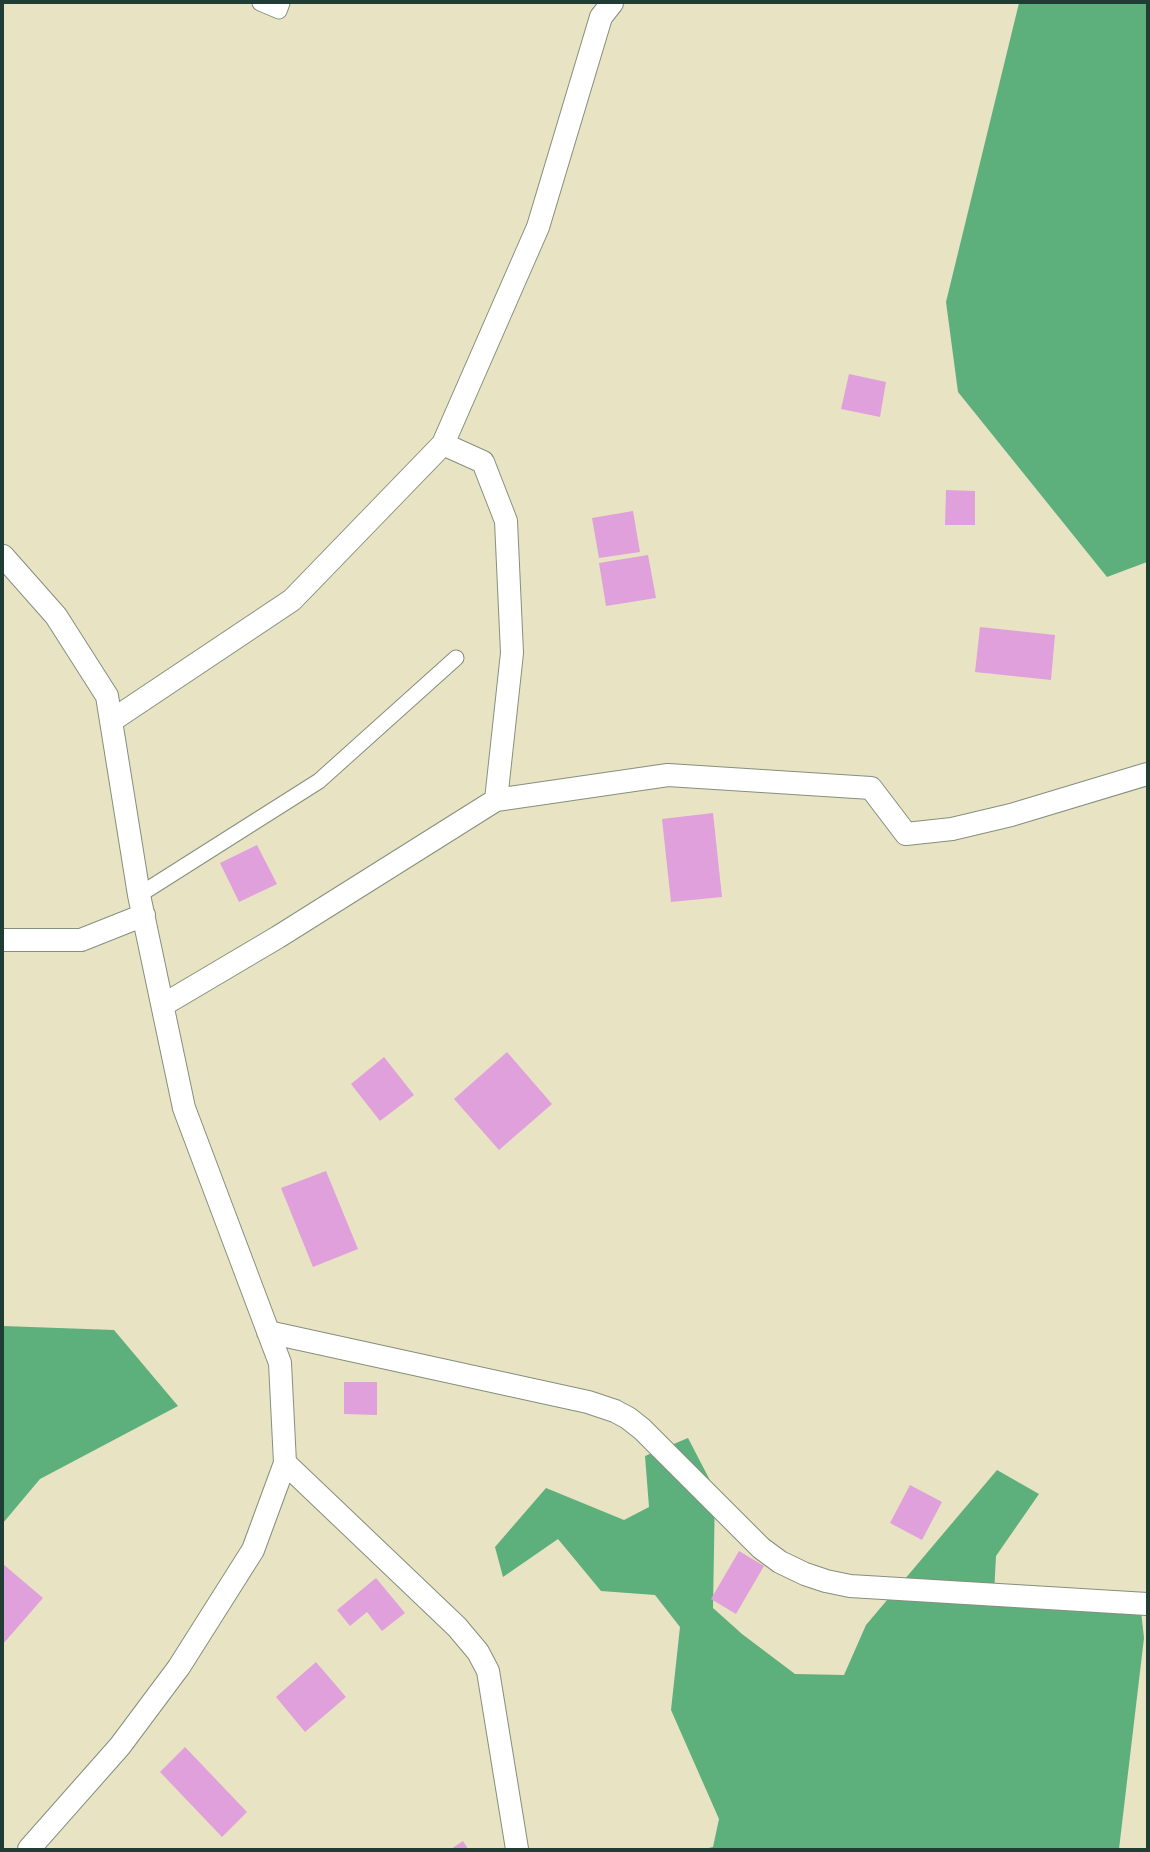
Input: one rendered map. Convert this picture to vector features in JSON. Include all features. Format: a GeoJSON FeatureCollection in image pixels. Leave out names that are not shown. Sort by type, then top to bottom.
{"type":"FeatureCollection","features":[{"type":"Feature","properties":{"kind":"street"},"geometry":{"type":"LineString","coordinates":[[110,721],[292,600],[443,444],[538,227],[601,17],[612,3]]}},
{"type":"Feature","properties":{"kind":"street"},"geometry":{"type":"LineString","coordinates":[[443,444],[483,462],[506,521],[512,653],[496,800]]}},
{"type":"Feature","properties":{"kind":"street"},"geometry":{"type":"LineString","coordinates":[[3,556],[56,616],[107,696],[141,905],[184,1108],[280,1363],[285,1463],[253,1550],[179,1667],[120,1746],[29,1849]]}},
{"type":"Feature","properties":{"kind":"street"},"geometry":{"type":"LineString","coordinates":[[163,1006],[278,937],[496,800],[668,775],[871,788],[906,834],[952,830],[1011,816],[1147,774]]}},
{"type":"Feature","properties":{"kind":"street"},"geometry":{"type":"LineString","coordinates":[[3,940],[81,940],[141,905]]}},
{"type":"Feature","properties":{"kind":"street"},"geometry":{"type":"LineString","coordinates":[[268,1332],[588,1402],[615,1411],[628,1418],[642,1429],[761,1548],[780,1562],[805,1574],[826,1581],[850,1586],[1147,1604]]}},
{"type":"Feature","properties":{"kind":"street"},"geometry":{"type":"LineString","coordinates":[[285,1463],[457,1627],[478,1652],[488,1671],[517,1849]]}},
{"type":"Feature","properties":{"kind":"lane"},"geometry":{"type":"LineString","coordinates":[[260,3],[279,11],[282,3]]}},
{"type":"Feature","properties":{"kind":"lane"},"geometry":{"type":"LineString","coordinates":[[141,905],[319,781],[456,658]]}},
{"type":"Feature","properties":{"kind":"green space"},"geometry":{"type":"Polygon","coordinates":[[[1019,3],[1147,3],[1147,562],[1107,577],[958,392],[946,302],[1019,3]]]}},
{"type":"Feature","properties":{"kind":"green space"},"geometry":{"type":"Polygon","coordinates":[[[3,1326],[114,1330],[178,1406],[40,1479],[3,1523],[3,1326]]]}},
{"type":"Feature","properties":{"kind":"green space"},"geometry":{"type":"Polygon","coordinates":[[[688,1438],[715,1490],[713,1608],[742,1634],[795,1674],[844,1675],[866,1625],[997,1470],[1039,1494],[996,1556],[994,1594],[1139,1593],[1144,1638],[1119,1849],[704,1849],[713,1847],[719,1819],[671,1710],[680,1627],[655,1595],[601,1591],[558,1539],[503,1577],[495,1547],[546,1488],[624,1520],[649,1507],[645,1456],[688,1438]]]}},
{"type":"Feature","properties":{"kind":"building"},"geometry":{"type":"Polygon","coordinates":[[[849,374],[886,382],[880,417],[841,409],[849,374]]]}},
{"type":"Feature","properties":{"kind":"building"},"geometry":{"type":"Polygon","coordinates":[[[946,490],[975,491],[975,525],[945,525],[946,490]]]}},
{"type":"Feature","properties":{"kind":"building"},"geometry":{"type":"Polygon","coordinates":[[[633,511],[640,552],[599,558],[592,518],[633,511]]]}},
{"type":"Feature","properties":{"kind":"building"},"geometry":{"type":"Polygon","coordinates":[[[648,555],[656,598],[606,606],[599,563],[648,555]]]}},
{"type":"Feature","properties":{"kind":"building"},"geometry":{"type":"Polygon","coordinates":[[[980,627],[1055,635],[1051,680],[975,672],[980,627]]]}},
{"type":"Feature","properties":{"kind":"building"},"geometry":{"type":"Polygon","coordinates":[[[713,813],[722,897],[671,902],[662,819],[713,813]]]}},
{"type":"Feature","properties":{"kind":"building"},"geometry":{"type":"Polygon","coordinates":[[[257,845],[277,884],[239,902],[220,863],[257,845]]]}},
{"type":"Feature","properties":{"kind":"building"},"geometry":{"type":"Polygon","coordinates":[[[507,1052],[552,1104],[499,1150],[454,1099],[507,1052]]]}},
{"type":"Feature","properties":{"kind":"building"},"geometry":{"type":"Polygon","coordinates":[[[384,1057],[414,1095],[380,1121],[351,1084],[384,1057]]]}},
{"type":"Feature","properties":{"kind":"building"},"geometry":{"type":"Polygon","coordinates":[[[326,1171],[358,1249],[313,1267],[281,1188],[326,1171]]]}},
{"type":"Feature","properties":{"kind":"building"},"geometry":{"type":"Polygon","coordinates":[[[344,1382],[377,1382],[377,1415],[344,1414],[344,1382]]]}},
{"type":"Feature","properties":{"kind":"building"},"geometry":{"type":"Polygon","coordinates":[[[910,1485],[942,1502],[922,1540],[890,1523],[910,1485]]]}},
{"type":"Feature","properties":{"kind":"building"},"geometry":{"type":"Polygon","coordinates":[[[739,1551],[764,1566],[736,1614],[711,1599],[739,1551]]]}},
{"type":"Feature","properties":{"kind":"building"},"geometry":{"type":"Polygon","coordinates":[[[3,1564],[43,1598],[3,1644],[3,1564]]]}},
{"type":"Feature","properties":{"kind":"building"},"geometry":{"type":"Polygon","coordinates":[[[376,1578],[405,1613],[382,1631],[367,1612],[350,1626],[337,1610],[376,1578]]]}},
{"type":"Feature","properties":{"kind":"building"},"geometry":{"type":"Polygon","coordinates":[[[316,1662],[346,1697],[305,1732],[276,1697],[316,1662]]]}},
{"type":"Feature","properties":{"kind":"building"},"geometry":{"type":"Polygon","coordinates":[[[185,1747],[247,1812],[222,1837],[160,1772],[185,1747]]]}},
{"type":"Feature","properties":{"kind":"building"},"geometry":{"type":"Polygon","coordinates":[[[463,1841],[468,1849],[451,1849],[463,1841]]]}}]}
